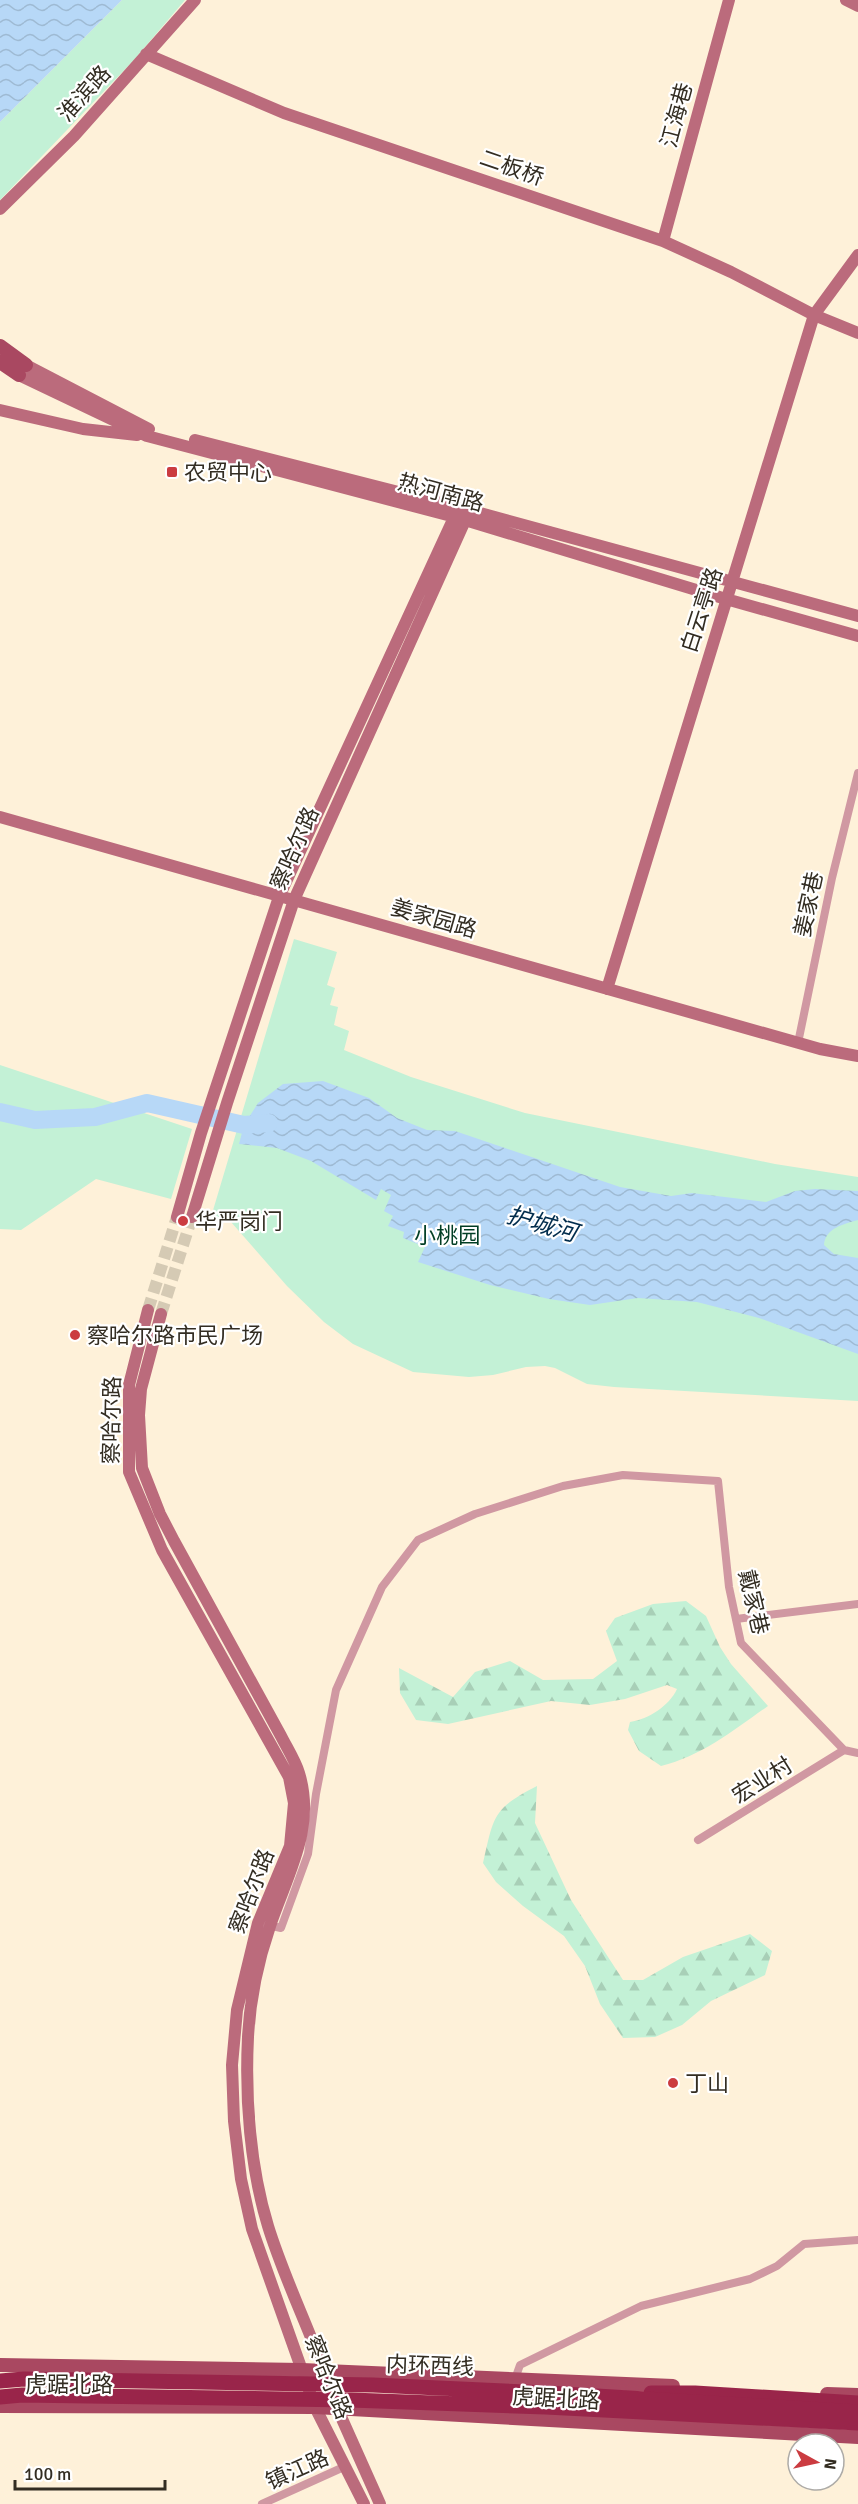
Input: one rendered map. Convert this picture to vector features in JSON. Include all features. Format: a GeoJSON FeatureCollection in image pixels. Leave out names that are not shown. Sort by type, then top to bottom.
{"type":"FeatureCollection","features":[{"type":"Feature","properties":{"kind":"highway","name":"内环西线"},"geometry":{"type":"LineString","coordinates":[[0,2381],[24,2379],[338,2384],[858,2423]]}},
{"type":"Feature","properties":{"kind":"highway"},"geometry":{"type":"LineString","coordinates":[[547,2400],[695,2393],[858,2403]]}},
{"type":"Feature","properties":{"kind":"highway","name":"内环西线"},"geometry":{"type":"LineString","coordinates":[[0,2397],[22,2395],[351,2400],[547,2400],[858,2412]]}},
{"type":"Feature","properties":{"kind":"main road","name":"淮滨路"},"geometry":{"type":"LineString","coordinates":[[0,209],[74,136],[195,0]]}},
{"type":"Feature","properties":{"kind":"main road","name":"江海巷"},"geometry":{"type":"LineString","coordinates":[[663,241],[729,0]]}},
{"type":"Feature","properties":{"kind":"main road"},"geometry":{"type":"LineString","coordinates":[[846,0],[858,6]]}},
{"type":"Feature","properties":{"kind":"main road","name":"二板桥"},"geometry":{"type":"LineString","coordinates":[[147,54],[284,113],[663,241],[731,272],[814,315],[858,333]]}},
{"type":"Feature","properties":{"kind":"main road","name":"白云亭路"},"geometry":{"type":"LineString","coordinates":[[608,989],[814,315],[858,255]]}},
{"type":"Feature","properties":{"kind":"main road"},"geometry":{"type":"LineString","coordinates":[[0,346],[22,370]]}},
{"type":"Feature","properties":{"kind":"main road"},"geometry":{"type":"LineString","coordinates":[[0,362],[22,370]]}},
{"type":"Feature","properties":{"kind":"main road","name":"热河南路"},"geometry":{"type":"LineString","coordinates":[[22,370],[147,436],[462,513],[858,616]]}},
{"type":"Feature","properties":{"kind":"main road","name":"热河南路"},"geometry":{"type":"LineString","coordinates":[[22,370],[149,429],[462,513],[726,599],[858,636]]}},
{"type":"Feature","properties":{"kind":"main road"},"geometry":{"type":"LineString","coordinates":[[0,410],[83,429],[147,436]]}},
{"type":"Feature","properties":{"kind":"main road","name":"察哈尔路"},"geometry":{"type":"LineString","coordinates":[[177,1217],[201,1133],[279,897],[462,513]]}},
{"type":"Feature","properties":{"kind":"main road","name":"察哈尔路"},"geometry":{"type":"LineString","coordinates":[[192,1217],[226,1103],[294,900],[462,513]]}},
{"type":"Feature","properties":{"kind":"main road","name":"姜家园路"},"geometry":{"type":"LineString","coordinates":[[0,817],[798,1043],[858,1056]]}},
{"type":"Feature","properties":{"kind":"main road","name":"察哈尔路"},"geometry":{"type":"LineString","coordinates":[[148,1310],[139,1338],[129,1385],[129,1472],[162,1550],[267,1733],[292,1785],[294,1817],[290,1846],[237,2010],[232,2066],[234,2121],[241,2179],[252,2229],[315,2407],[364,2504]]}},
{"type":"Feature","properties":{"kind":"main road","name":"察哈尔路"},"geometry":{"type":"LineString","coordinates":[[161,1314],[141,1389],[139,1415],[142,1468],[160,1514],[281,1736],[299,1772],[302,1787],[304,1815],[300,1847],[264,1924],[253,1992],[248,2037],[250,2123],[257,2181],[268,2226],[337,2409],[380,2504]]}},
{"type":"Feature","properties":{"kind":"main road","name":"虎踞北路"},"geometry":{"type":"LineString","coordinates":[[0,2365],[324,2370],[858,2395]]}},
{"type":"Feature","properties":{"kind":"main road"},"geometry":{"type":"LineString","coordinates":[[547,2400],[693,2420],[858,2430]]}},
{"type":"Feature","properties":{"kind":"main road","name":"虎踞北路"},"geometry":{"type":"LineString","coordinates":[[0,2406],[315,2407],[858,2437]]}},
{"type":"Feature","properties":{"kind":"street","name":"姜家巷"},"geometry":{"type":"LineString","coordinates":[[798,1043],[832,878],[858,773]]}},
{"type":"Feature","properties":{"kind":"street","name":"戴家巷"},"geometry":{"type":"LineString","coordinates":[[264,1924],[281,1928],[308,1854],[316,1794],[336,1690],[382,1587],[418,1540],[475,1514],[563,1486],[623,1475],[718,1480],[729,1587],[741,1643],[844,1750]]}},
{"type":"Feature","properties":{"kind":"street"},"geometry":{"type":"LineString","coordinates":[[736,1619],[858,1604]]}},
{"type":"Feature","properties":{"kind":"street"},"geometry":{"type":"LineString","coordinates":[[844,1750],[858,1753]]}},
{"type":"Feature","properties":{"kind":"street","name":"宏业村"},"geometry":{"type":"LineString","coordinates":[[698,1840],[844,1750]]}},
{"type":"Feature","properties":{"kind":"street"},"geometry":{"type":"LineString","coordinates":[[515,2379],[520,2365],[641,2306],[750,2279],[777,2266],[804,2244],[858,2240]]}},
{"type":"Feature","properties":{"kind":"street","name":"镇江路"},"geometry":{"type":"LineString","coordinates":[[262,2504],[346,2466]]}},
{"type":"Feature","properties":{"kind":"green space"},"geometry":{"type":"Polygon","coordinates":[[[122,0],[185,0],[133,61],[0,200],[0,122],[122,0]]]}},
{"type":"Feature","properties":{"kind":"green space","name":"小桃园"},"geometry":{"type":"Polygon","coordinates":[[[294,939],[337,952],[327,985],[335,988],[330,1005],[338,1007],[334,1025],[349,1031],[344,1050],[411,1077],[525,1113],[775,1164],[858,1177],[858,1401],[587,1384],[555,1368],[545,1366],[469,1377],[413,1372],[353,1344],[324,1322],[287,1286],[231,1222],[211,1217],[294,939]]]}},
{"type":"Feature","properties":{"kind":"green space"},"geometry":{"type":"Polygon","coordinates":[[[0,1065],[192,1129],[171,1199],[96,1179],[21,1230],[0,1229],[0,1065]]]}},
{"type":"Feature","properties":{"kind":"green space"},"geometry":{"type":"Polygon","coordinates":[[[686,1601],[706,1616],[720,1647],[731,1664],[768,1706],[704,1749],[676,1762],[661,1766],[639,1751],[628,1730],[630,1722],[651,1715],[669,1701],[677,1689],[667,1685],[625,1699],[590,1705],[551,1701],[448,1724],[416,1720],[400,1693],[399,1668],[453,1697],[475,1672],[510,1661],[543,1680],[593,1679],[617,1661],[606,1631],[615,1618],[653,1604],[686,1601]]]}},
{"type":"Feature","properties":{"kind":"green space"},"geometry":{"type":"Polygon","coordinates":[[[537,1786],[535,1823],[571,1900],[623,1980],[643,1980],[683,1957],[750,1934],[772,1951],[765,1975],[711,2001],[682,2025],[655,2037],[623,2038],[600,2004],[585,1966],[564,1936],[523,1906],[496,1882],[483,1863],[497,1816],[511,1801],[537,1786]]]}},
{"type":"Feature","properties":{"kind":"water"},"geometry":{"type":"Polygon","coordinates":[[[0,0],[122,0],[0,122],[0,0]]]}},
{"type":"Feature","properties":{"kind":"water","name":"护城河"},"geometry":{"type":"Polygon","coordinates":[[[323,1081],[369,1098],[397,1118],[427,1130],[455,1131],[620,1187],[671,1196],[692,1193],[766,1202],[795,1191],[815,1189],[858,1191],[858,1220],[841,1225],[832,1231],[825,1239],[824,1245],[834,1254],[858,1258],[858,1354],[759,1318],[697,1302],[638,1298],[590,1305],[549,1299],[490,1285],[418,1262],[425,1247],[403,1238],[404,1232],[388,1226],[393,1216],[384,1211],[391,1195],[381,1189],[376,1200],[311,1161],[277,1148],[239,1144],[244,1125],[258,1103],[283,1084],[323,1081]]]}},
{"type":"Feature","properties":{"kind":"waterway"},"geometry":{"type":"LineString","coordinates":[[0,1112],[35,1120],[95,1117],[147,1103],[244,1125],[269,1123]]}},
{"type":"Feature","properties":{"kind":"tunnel"},"geometry":{"type":"LineString","coordinates":[[148,1310],[177,1217]]}},
{"type":"Feature","properties":{"kind":"tunnel"},"geometry":{"type":"LineString","coordinates":[[161,1314],[192,1217]]}},
{"type":"Feature","properties":{"kind":"place","name":"农贸中心"},"geometry":{"type":"Point","coordinates":[172,472]}},
{"type":"Feature","properties":{"kind":"place","name":"华严岗门"},"geometry":{"type":"Point","coordinates":[183,1221]}},
{"type":"Feature","properties":{"kind":"place","name":"察哈尔路市民广场"},"geometry":{"type":"Point","coordinates":[75,1335]}},
{"type":"Feature","properties":{"kind":"place","name":"丁山"},"geometry":{"type":"Point","coordinates":[673,2083]}}]}
